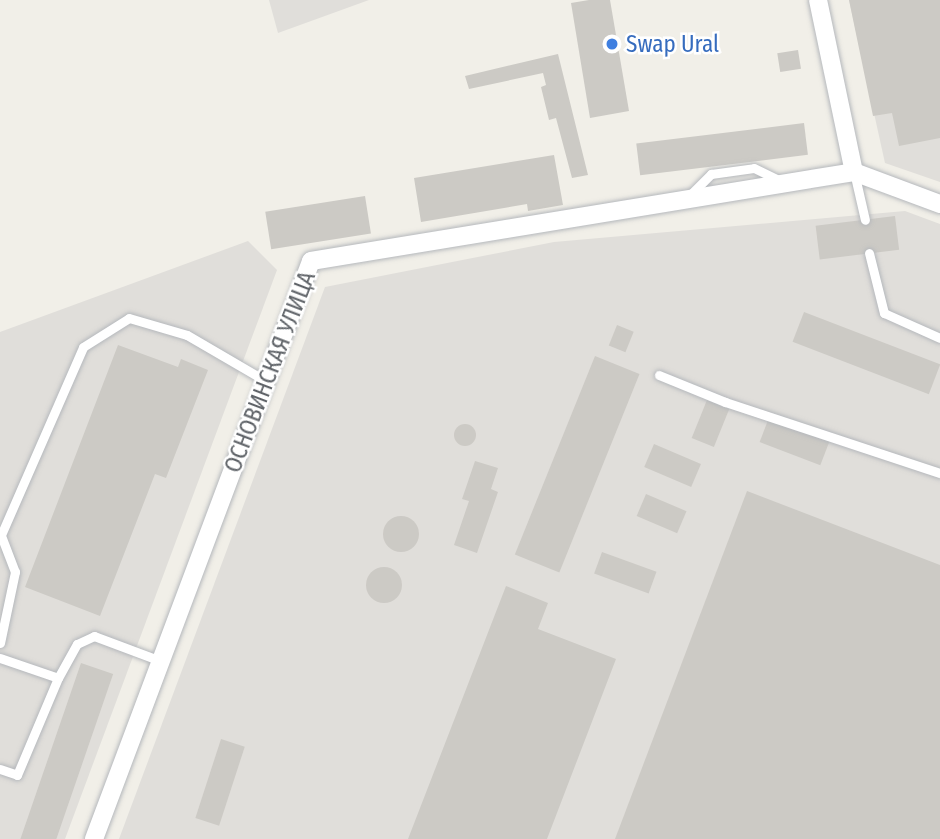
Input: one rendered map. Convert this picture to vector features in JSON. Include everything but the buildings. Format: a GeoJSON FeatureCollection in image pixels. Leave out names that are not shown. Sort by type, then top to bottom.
{"type":"FeatureCollection","features":[{"type":"Feature","properties":{"kind":"street"},"geometry":{"type":"LineString","coordinates":[[818,0],[854,172],[940,204]]}},
{"type":"Feature","properties":{"kind":"street","name":"ОСНОВИНСКАЯ УЛИЦА"},"geometry":{"type":"LineString","coordinates":[[94,839],[312,261],[854,172]]}},
{"type":"Feature","properties":{"kind":"lane"},"geometry":{"type":"LineString","coordinates":[[854,172],[865,220]]}},
{"type":"Feature","properties":{"kind":"lane"},"geometry":{"type":"LineString","coordinates":[[869,253],[884,313],[940,338]]}},
{"type":"Feature","properties":{"kind":"lane"},"geometry":{"type":"LineString","coordinates":[[0,643],[15,572],[1,535],[83,347],[129,318],[187,335],[266,381]]}},
{"type":"Feature","properties":{"kind":"lane"},"geometry":{"type":"LineString","coordinates":[[659,375],[725,402],[940,473]]}},
{"type":"Feature","properties":{"kind":"lane"},"geometry":{"type":"LineString","coordinates":[[0,769],[17,775],[58,678],[76,644],[94,636],[161,661]]}},
{"type":"Feature","properties":{"kind":"lane"},"geometry":{"type":"LineString","coordinates":[[0,658],[58,678]]}},
{"type":"Feature","properties":{"kind":"shaded area"},"geometry":{"type":"Polygon","coordinates":[[[269,0],[369,0],[278,33],[269,0]]]}},
{"type":"Feature","properties":{"kind":"shaded area"},"geometry":{"type":"Polygon","coordinates":[[[849,0],[940,0],[940,182],[885,163],[849,0]]]}},
{"type":"Feature","properties":{"kind":"shaded area"},"geometry":{"type":"Polygon","coordinates":[[[905,211],[940,224],[940,839],[119,839],[325,287],[554,242],[905,211]]]}},
{"type":"Feature","properties":{"kind":"shaded area"},"geometry":{"type":"Polygon","coordinates":[[[248,241],[277,270],[65,839],[0,839],[0,332],[248,241]]]}},
{"type":"Feature","properties":{"kind":"place","name":"Swap Ural"},"geometry":{"type":"Point","coordinates":[612,44]}}]}
